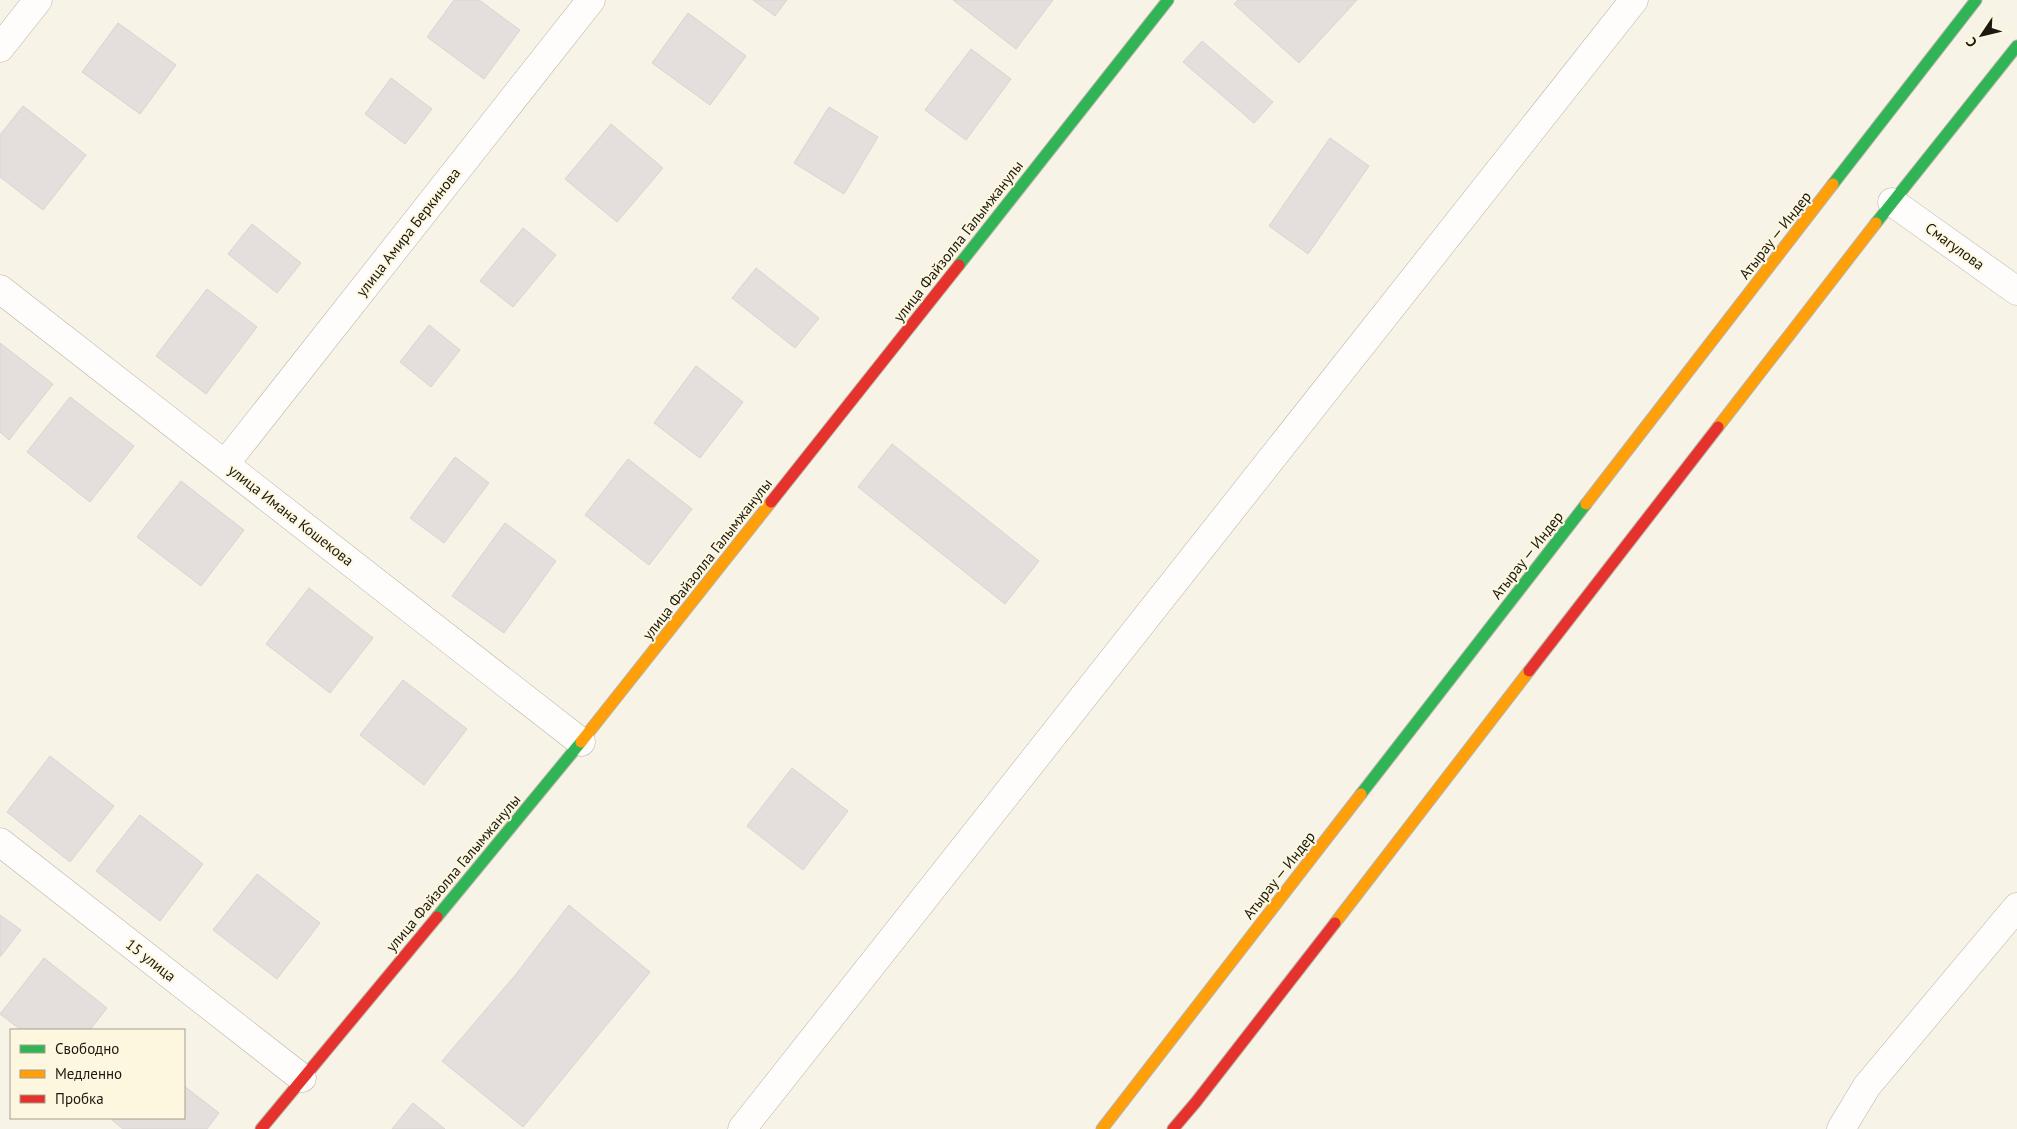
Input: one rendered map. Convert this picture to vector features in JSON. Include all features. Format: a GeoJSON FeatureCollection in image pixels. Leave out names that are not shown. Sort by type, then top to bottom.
{"type":"FeatureCollection","features":[{"type":"Feature","properties":{"kind":"main road","name":"улица Файзолла Галымжанулы"},"geometry":{"type":"LineString","coordinates":[[262,1129],[302,1078],[581,742],[1168,0]]}},
{"type":"Feature","properties":{"kind":"main road","name":"Атырау — Индер"},"geometry":{"type":"LineString","coordinates":[[1102,1129],[1976,0]]}},
{"type":"Feature","properties":{"kind":"main road"},"geometry":{"type":"LineString","coordinates":[[1173,1129],[1892,202],[2017,46]]}},
{"type":"Feature","properties":{"kind":"street"},"geometry":{"type":"LineString","coordinates":[[0,48],[38,0]]}},
{"type":"Feature","properties":{"kind":"street","name":"улица Амира Беркинова"},"geometry":{"type":"LineString","coordinates":[[225,464],[591,0]]}},
{"type":"Feature","properties":{"kind":"street"},"geometry":{"type":"LineString","coordinates":[[742,1129],[1634,0]]}},
{"type":"Feature","properties":{"kind":"street","name":"Смагулова"},"geometry":{"type":"LineString","coordinates":[[1892,202],[2017,291]]}},
{"type":"Feature","properties":{"kind":"street","name":"улица Имана Кошекова"},"geometry":{"type":"LineString","coordinates":[[0,289],[581,742]]}},
{"type":"Feature","properties":{"kind":"street","name":"15 улица"},"geometry":{"type":"LineString","coordinates":[[0,842],[302,1078]]}},
{"type":"Feature","properties":{"kind":"street"},"geometry":{"type":"LineString","coordinates":[[1841,1129],[1866,1086],[2017,907]]}},
{"type":"Feature","properties":{"kind":"building"},"geometry":{"type":"Polygon","coordinates":[[[454,0],[479,0],[520,30],[484,79],[427,37],[454,0]]]}},
{"type":"Feature","properties":{"kind":"building"},"geometry":{"type":"Polygon","coordinates":[[[753,0],[787,0],[775,16],[753,0]]]}},
{"type":"Feature","properties":{"kind":"building"},"geometry":{"type":"Polygon","coordinates":[[[953,0],[1053,0],[1016,49],[953,0]]]}},
{"type":"Feature","properties":{"kind":"building"},"geometry":{"type":"Polygon","coordinates":[[[1238,0],[1357,0],[1299,63],[1234,4],[1238,0]]]}},
{"type":"Feature","properties":{"kind":"building"},"geometry":{"type":"Polygon","coordinates":[[[688,13],[746,56],[710,105],[652,63],[688,13]]]}},
{"type":"Feature","properties":{"kind":"building"},"geometry":{"type":"Polygon","coordinates":[[[118,23],[176,65],[140,114],[82,72],[118,23]]]}},
{"type":"Feature","properties":{"kind":"building"},"geometry":{"type":"Polygon","coordinates":[[[1202,41],[1273,102],[1254,123],[1183,62],[1202,41]]]}},
{"type":"Feature","properties":{"kind":"building"},"geometry":{"type":"Polygon","coordinates":[[[971,49],[1011,79],[966,140],[925,110],[971,49]]]}},
{"type":"Feature","properties":{"kind":"building"},"geometry":{"type":"Polygon","coordinates":[[[391,78],[432,109],[405,144],[365,114],[391,78]]]}},
{"type":"Feature","properties":{"kind":"building"},"geometry":{"type":"Polygon","coordinates":[[[23,106],[86,155],[43,210],[0,177],[0,135],[23,106]]]}},
{"type":"Feature","properties":{"kind":"building"},"geometry":{"type":"Polygon","coordinates":[[[829,107],[878,137],[844,194],[794,163],[829,107]]]}},
{"type":"Feature","properties":{"kind":"building"},"geometry":{"type":"Polygon","coordinates":[[[611,124],[663,168],[617,222],[565,179],[611,124]]]}},
{"type":"Feature","properties":{"kind":"building"},"geometry":{"type":"Polygon","coordinates":[[[1330,138],[1369,166],[1308,254],[1269,226],[1330,138]]]}},
{"type":"Feature","properties":{"kind":"building"},"geometry":{"type":"Polygon","coordinates":[[[252,224],[301,263],[277,293],[228,254],[252,224]]]}},
{"type":"Feature","properties":{"kind":"building"},"geometry":{"type":"Polygon","coordinates":[[[523,228],[556,255],[513,307],[480,281],[523,228]]]}},
{"type":"Feature","properties":{"kind":"building"},"geometry":{"type":"Polygon","coordinates":[[[756,268],[819,318],[795,348],[732,298],[756,268]]]}},
{"type":"Feature","properties":{"kind":"building"},"geometry":{"type":"Polygon","coordinates":[[[207,289],[257,327],[206,394],[156,356],[207,289]]]}},
{"type":"Feature","properties":{"kind":"building"},"geometry":{"type":"Polygon","coordinates":[[[429,325],[460,350],[431,387],[400,362],[429,325]]]}},
{"type":"Feature","properties":{"kind":"building"},"geometry":{"type":"Polygon","coordinates":[[[0,343],[53,384],[9,440],[0,432],[0,343]]]}},
{"type":"Feature","properties":{"kind":"building"},"geometry":{"type":"Polygon","coordinates":[[[696,366],[743,402],[700,458],[654,423],[696,366]]]}},
{"type":"Feature","properties":{"kind":"building"},"geometry":{"type":"Polygon","coordinates":[[[70,397],[134,446],[90,502],[27,452],[70,397]]]}},
{"type":"Feature","properties":{"kind":"building"},"geometry":{"type":"Polygon","coordinates":[[[892,444],[1039,561],[1005,604],[858,487],[892,444]]]}},
{"type":"Feature","properties":{"kind":"building"},"geometry":{"type":"Polygon","coordinates":[[[455,457],[489,483],[444,543],[410,518],[455,457]]]}},
{"type":"Feature","properties":{"kind":"building"},"geometry":{"type":"Polygon","coordinates":[[[628,459],[692,509],[649,565],[585,515],[628,459]]]}},
{"type":"Feature","properties":{"kind":"building"},"geometry":{"type":"Polygon","coordinates":[[[181,481],[244,530],[201,586],[137,537],[181,481]]]}},
{"type":"Feature","properties":{"kind":"building"},"geometry":{"type":"Polygon","coordinates":[[[505,523],[556,561],[504,633],[452,596],[505,523]]]}},
{"type":"Feature","properties":{"kind":"building"},"geometry":{"type":"Polygon","coordinates":[[[309,588],[373,638],[330,693],[266,644],[309,588]]]}},
{"type":"Feature","properties":{"kind":"building"},"geometry":{"type":"Polygon","coordinates":[[[403,680],[467,729],[424,785],[360,735],[403,680]]]}},
{"type":"Feature","properties":{"kind":"building"},"geometry":{"type":"Polygon","coordinates":[[[50,756],[114,806],[70,862],[7,812],[50,756]]]}},
{"type":"Feature","properties":{"kind":"building"},"geometry":{"type":"Polygon","coordinates":[[[792,768],[848,811],[803,870],[747,826],[792,768]]]}},
{"type":"Feature","properties":{"kind":"building"},"geometry":{"type":"Polygon","coordinates":[[[140,815],[203,864],[160,921],[96,871],[140,815]]]}},
{"type":"Feature","properties":{"kind":"building"},"geometry":{"type":"Polygon","coordinates":[[[257,874],[320,923],[277,979],[213,930],[257,874]]]}},
{"type":"Feature","properties":{"kind":"building"},"geometry":{"type":"Polygon","coordinates":[[[569,905],[650,972],[523,1127],[442,1061],[517,973],[569,905]]]}},
{"type":"Feature","properties":{"kind":"building"},"geometry":{"type":"Polygon","coordinates":[[[0,915],[21,930],[0,957],[0,915]]]}},
{"type":"Feature","properties":{"kind":"building"},"geometry":{"type":"Polygon","coordinates":[[[44,958],[107,1008],[91,1029],[20,1029],[0,1014],[44,958]]]}},
{"type":"Feature","properties":{"kind":"building"},"geometry":{"type":"Polygon","coordinates":[[[185,1087],[219,1113],[207,1129],[123,1129],[112,1120],[185,1119],[185,1087]]]}},
{"type":"Feature","properties":{"kind":"building"},"geometry":{"type":"Polygon","coordinates":[[[413,1103],[445,1129],[392,1129],[413,1103]]]}},
{"type":"Feature","properties":{"kind":"traffic: fast"},"geometry":{"type":"LineString","coordinates":[[959,265],[1168,0]]}},
{"type":"Feature","properties":{"kind":"traffic: fast"},"geometry":{"type":"LineString","coordinates":[[1833,184],[1976,0]]}},
{"type":"Feature","properties":{"kind":"traffic: fast"},"geometry":{"type":"LineString","coordinates":[[1876,223],[2017,46]]}},
{"type":"Feature","properties":{"kind":"traffic: fast"},"geometry":{"type":"LineString","coordinates":[[1361,794],[1586,504]]}},
{"type":"Feature","properties":{"kind":"traffic: fast"},"geometry":{"type":"LineString","coordinates":[[437,917],[581,742]]}},
{"type":"Feature","properties":{"kind":"traffic: slow"},"geometry":{"type":"LineString","coordinates":[[1586,504],[1833,184]]}},
{"type":"Feature","properties":{"kind":"traffic: slow"},"geometry":{"type":"LineString","coordinates":[[1718,427],[1876,223]]}},
{"type":"Feature","properties":{"kind":"traffic: slow"},"geometry":{"type":"LineString","coordinates":[[581,742],[771,502]]}},
{"type":"Feature","properties":{"kind":"traffic: slow"},"geometry":{"type":"LineString","coordinates":[[1335,923],[1529,671]]}},
{"type":"Feature","properties":{"kind":"traffic: slow"},"geometry":{"type":"LineString","coordinates":[[1102,1129],[1361,794]]}},
{"type":"Feature","properties":{"kind":"traffic: jam"},"geometry":{"type":"LineString","coordinates":[[771,502],[959,265]]}},
{"type":"Feature","properties":{"kind":"traffic: jam"},"geometry":{"type":"LineString","coordinates":[[1529,671],[1718,427]]}},
{"type":"Feature","properties":{"kind":"traffic: jam"},"geometry":{"type":"LineString","coordinates":[[261,1129],[437,917]]}},
{"type":"Feature","properties":{"kind":"traffic: jam"},"geometry":{"type":"LineString","coordinates":[[1173,1129],[1335,923]]}}]}
